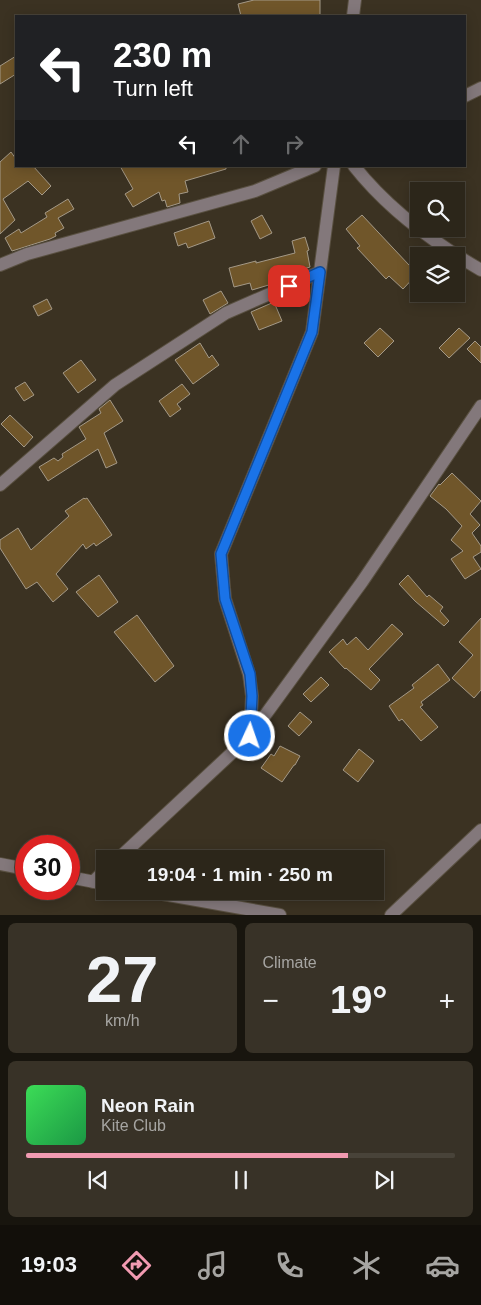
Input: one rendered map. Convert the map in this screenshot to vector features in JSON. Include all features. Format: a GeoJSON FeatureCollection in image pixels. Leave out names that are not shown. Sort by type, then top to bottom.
{"type":"FeatureCollection","features":[{"type":"Feature","properties":{"kind":"street"},"geometry":{"type":"LineString","coordinates":[[353,15],[355,0]]}},
{"type":"Feature","properties":{"kind":"street"},"geometry":{"type":"LineString","coordinates":[[466,96],[481,88]]}},
{"type":"Feature","properties":{"kind":"street"},"geometry":{"type":"LineString","coordinates":[[0,265],[27,254],[254,191],[313,167]]}},
{"type":"Feature","properties":{"kind":"street"},"geometry":{"type":"LineString","coordinates":[[250,736],[252,696],[250,674],[225,599],[221,554],[312,332],[334,167]]}},
{"type":"Feature","properties":{"kind":"street"},"geometry":{"type":"LineString","coordinates":[[355,167],[381,196],[425,234],[458,257],[481,270]]}},
{"type":"Feature","properties":{"kind":"street"},"geometry":{"type":"LineString","coordinates":[[0,486],[115,385],[226,313],[320,272]]}},
{"type":"Feature","properties":{"kind":"street"},"geometry":{"type":"LineString","coordinates":[[128,850],[250,736],[362,582],[481,406]]}},
{"type":"Feature","properties":{"kind":"street"},"geometry":{"type":"LineString","coordinates":[[391,915],[481,830]]}},
{"type":"Feature","properties":{"kind":"street"},"geometry":{"type":"LineString","coordinates":[[0,864],[15,867]]}},
{"type":"Feature","properties":{"kind":"street"},"geometry":{"type":"LineString","coordinates":[[80,879],[96,882]]}},
{"type":"Feature","properties":{"kind":"street"},"geometry":{"type":"LineString","coordinates":[[193,900],[280,915]]}},
{"type":"Feature","properties":{"kind":"building"},"geometry":{"type":"Polygon","coordinates":[[[254,0],[320,0],[320,15],[241,15],[238,4],[254,0]]]}},
{"type":"Feature","properties":{"kind":"building"},"geometry":{"type":"Polygon","coordinates":[[[15,57],[15,75],[0,84],[0,66],[15,57]]]}},
{"type":"Feature","properties":{"kind":"building"},"geometry":{"type":"Polygon","coordinates":[[[11,152],[15,158],[15,167],[34,167],[51,186],[42,195],[28,181],[3,199],[15,220],[0,234],[0,162],[11,152]]]}},
{"type":"Feature","properties":{"kind":"building"},"geometry":{"type":"Polygon","coordinates":[[[121,167],[226,167],[226,169],[185,181],[188,192],[179,194],[180,203],[167,207],[165,200],[162,201],[159,192],[133,207],[125,194],[133,189],[121,167]]]}},
{"type":"Feature","properties":{"kind":"building"},"geometry":{"type":"Polygon","coordinates":[[[68,199],[74,209],[58,218],[64,228],[55,233],[56,236],[12,251],[5,238],[19,229],[21,233],[47,217],[45,213],[68,199]]]}},
{"type":"Feature","properties":{"kind":"building"},"geometry":{"type":"Polygon","coordinates":[[[262,215],[272,233],[260,239],[251,221],[262,215]]]}},
{"type":"Feature","properties":{"kind":"building"},"geometry":{"type":"Polygon","coordinates":[[[362,215],[409,265],[410,264],[410,282],[403,289],[389,276],[386,279],[357,248],[360,246],[346,229],[362,215]]]}},
{"type":"Feature","properties":{"kind":"building"},"geometry":{"type":"Polygon","coordinates":[[[209,221],[215,238],[188,248],[186,243],[178,246],[174,233],[209,221]]]}},
{"type":"Feature","properties":{"kind":"building"},"geometry":{"type":"Polygon","coordinates":[[[305,237],[309,250],[307,251],[310,267],[294,272],[295,274],[272,284],[252,290],[250,283],[234,287],[229,268],[295,253],[292,241],[305,237]]]}},
{"type":"Feature","properties":{"kind":"building"},"geometry":{"type":"Polygon","coordinates":[[[221,291],[228,303],[210,314],[203,300],[221,291]]]}},
{"type":"Feature","properties":{"kind":"building"},"geometry":{"type":"Polygon","coordinates":[[[47,299],[52,309],[38,316],[33,306],[47,299]]]}},
{"type":"Feature","properties":{"kind":"building"},"geometry":{"type":"Polygon","coordinates":[[[274,302],[282,321],[259,330],[251,312],[274,302]]]}},
{"type":"Feature","properties":{"kind":"building"},"geometry":{"type":"Polygon","coordinates":[[[380,328],[394,341],[378,357],[364,343],[380,328]]]}},
{"type":"Feature","properties":{"kind":"building"},"geometry":{"type":"Polygon","coordinates":[[[459,328],[470,338],[449,358],[439,348],[459,328]]]}},
{"type":"Feature","properties":{"kind":"building"},"geometry":{"type":"Polygon","coordinates":[[[475,341],[481,347],[481,363],[467,349],[475,341]]]}},
{"type":"Feature","properties":{"kind":"building"},"geometry":{"type":"Polygon","coordinates":[[[200,343],[209,358],[212,355],[219,365],[193,384],[175,360],[200,343]]]}},
{"type":"Feature","properties":{"kind":"building"},"geometry":{"type":"Polygon","coordinates":[[[81,360],[96,380],[78,393],[63,373],[81,360]]]}},
{"type":"Feature","properties":{"kind":"building"},"geometry":{"type":"Polygon","coordinates":[[[25,382],[34,395],[24,401],[15,388],[25,382]]]}},
{"type":"Feature","properties":{"kind":"building"},"geometry":{"type":"Polygon","coordinates":[[[182,384],[190,394],[177,404],[181,409],[170,417],[159,401],[182,384]]]}},
{"type":"Feature","properties":{"kind":"building"},"geometry":{"type":"Polygon","coordinates":[[[110,400],[123,421],[104,433],[117,463],[106,468],[98,449],[48,481],[39,467],[54,458],[58,461],[63,457],[62,454],[86,439],[79,427],[101,413],[99,409],[110,400]]]}},
{"type":"Feature","properties":{"kind":"building"},"geometry":{"type":"Polygon","coordinates":[[[10,415],[33,437],[24,447],[1,424],[10,415]]]}},
{"type":"Feature","properties":{"kind":"building"},"geometry":{"type":"Polygon","coordinates":[[[452,473],[481,501],[470,514],[480,525],[472,533],[481,546],[481,552],[473,557],[481,569],[465,579],[451,559],[463,551],[451,540],[462,526],[430,496],[439,484],[452,473]]]}},
{"type":"Feature","properties":{"kind":"building"},"geometry":{"type":"Polygon","coordinates":[[[84,498],[87,498],[112,535],[96,546],[94,543],[86,549],[83,544],[56,574],[68,589],[53,602],[37,582],[26,589],[0,548],[0,540],[18,528],[31,550],[69,516],[65,511],[84,498]]]}},
{"type":"Feature","properties":{"kind":"building"},"geometry":{"type":"Polygon","coordinates":[[[99,575],[118,602],[98,617],[76,592],[99,575]]]}},
{"type":"Feature","properties":{"kind":"building"},"geometry":{"type":"Polygon","coordinates":[[[408,575],[427,597],[429,595],[443,607],[440,611],[449,621],[444,626],[415,601],[399,584],[408,575]]]}},
{"type":"Feature","properties":{"kind":"building"},"geometry":{"type":"Polygon","coordinates":[[[137,615],[174,666],[155,682],[114,632],[137,615]]]}},
{"type":"Feature","properties":{"kind":"building"},"geometry":{"type":"Polygon","coordinates":[[[481,618],[481,690],[474,698],[452,678],[473,655],[459,642],[481,618]]]}},
{"type":"Feature","properties":{"kind":"building"},"geometry":{"type":"Polygon","coordinates":[[[392,624],[403,634],[369,669],[380,680],[371,690],[345,669],[329,652],[343,639],[347,645],[356,637],[368,650],[392,624]]]}},
{"type":"Feature","properties":{"kind":"building"},"geometry":{"type":"Polygon","coordinates":[[[438,664],[450,680],[421,702],[423,705],[420,707],[438,727],[421,741],[402,719],[399,721],[389,706],[414,688],[412,685],[438,664]]]}},
{"type":"Feature","properties":{"kind":"building"},"geometry":{"type":"Polygon","coordinates":[[[321,677],[329,685],[311,702],[303,694],[321,677]]]}},
{"type":"Feature","properties":{"kind":"building"},"geometry":{"type":"Polygon","coordinates":[[[300,712],[312,722],[299,736],[288,726],[300,712]]]}},
{"type":"Feature","properties":{"kind":"building"},"geometry":{"type":"Polygon","coordinates":[[[280,746],[300,756],[282,782],[261,768],[271,754],[274,756],[280,746]]]}},
{"type":"Feature","properties":{"kind":"building"},"geometry":{"type":"Polygon","coordinates":[[[359,749],[374,761],[358,782],[343,770],[359,749]]]}},
{"type":"Feature","properties":{"kind":"route"},"geometry":{"type":"LineString","coordinates":[[250,736],[252,696],[250,674],[225,599],[221,554],[312,332],[320,272],[289,286]]}}]}
